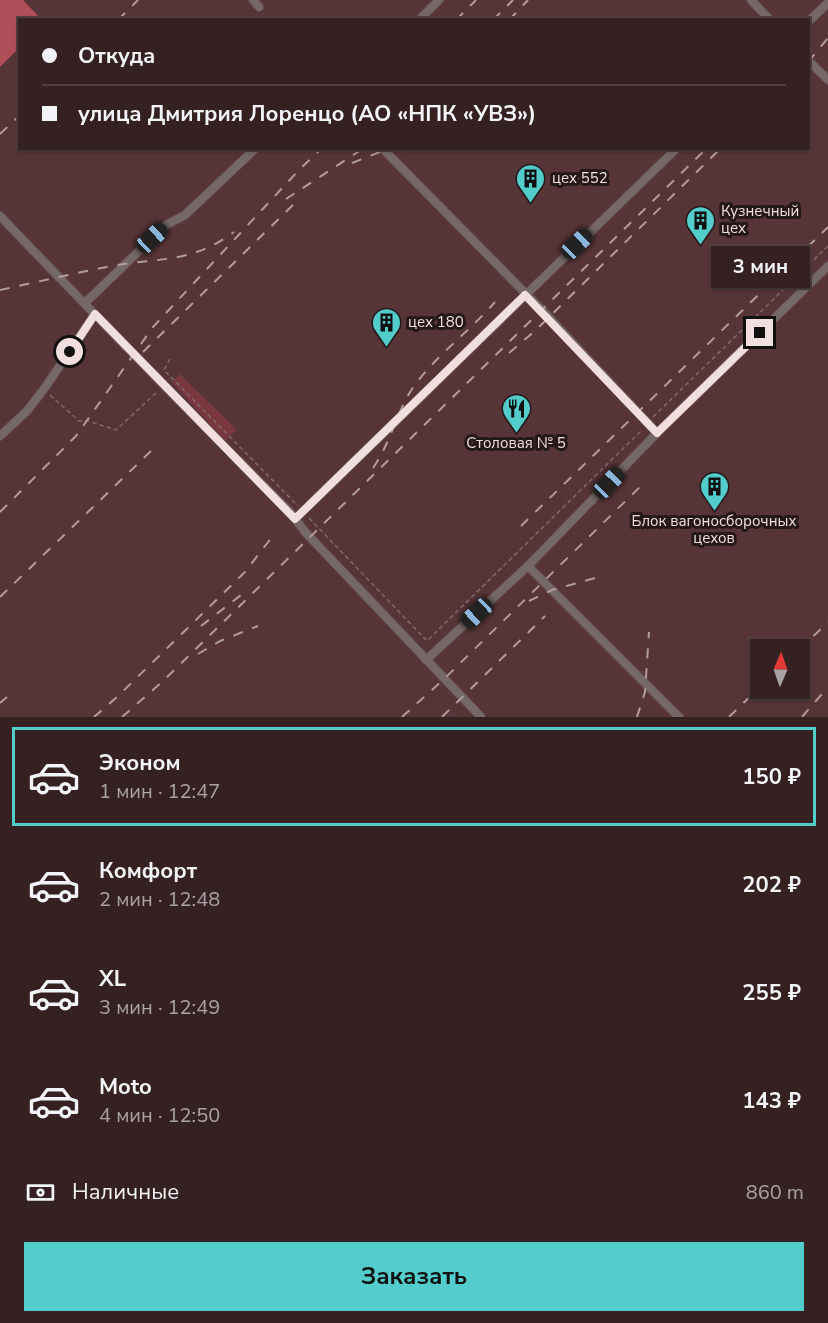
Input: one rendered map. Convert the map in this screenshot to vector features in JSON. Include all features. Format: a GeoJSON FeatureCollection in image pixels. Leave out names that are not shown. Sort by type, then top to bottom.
{"type":"FeatureCollection","features":[{"type":"Feature","properties":{"kind":"lane"},"geometry":{"type":"LineString","coordinates":[[421,18],[439,0]]}},
{"type":"Feature","properties":{"kind":"lane"},"geometry":{"type":"LineString","coordinates":[[751,0],[768,18]]}},
{"type":"Feature","properties":{"kind":"lane"},"geometry":{"type":"LineString","coordinates":[[810,20],[828,3]]}},
{"type":"Feature","properties":{"kind":"lane"},"geometry":{"type":"LineString","coordinates":[[810,62],[828,80]]}},
{"type":"Feature","properties":{"kind":"lane"},"geometry":{"type":"LineString","coordinates":[[85,303],[166,225],[185,215],[254,150]]}},
{"type":"Feature","properties":{"kind":"lane"},"geometry":{"type":"LineString","coordinates":[[384,150],[657,433]]}},
{"type":"Feature","properties":{"kind":"lane"},"geometry":{"type":"LineString","coordinates":[[295,519],[675,150]]}},
{"type":"Feature","properties":{"kind":"lane"},"geometry":{"type":"LineString","coordinates":[[0,216],[295,519],[481,717]]}},
{"type":"Feature","properties":{"kind":"lane"},"geometry":{"type":"LineString","coordinates":[[426,660],[528,566],[657,433],[828,266]]}},
{"type":"Feature","properties":{"kind":"lane"},"geometry":{"type":"LineString","coordinates":[[0,436],[27,411],[95,314]]}},
{"type":"Feature","properties":{"kind":"lane"},"geometry":{"type":"LineString","coordinates":[[528,566],[679,717]]}},
{"type":"Feature","properties":{"kind":"path"},"geometry":{"type":"LineString","coordinates":[[170,359],[164,370],[427,641],[828,246]]}},
{"type":"Feature","properties":{"kind":"path"},"geometry":{"type":"LineString","coordinates":[[44,389],[79,421],[88,421],[116,430],[163,386]]}},
{"type":"Feature","properties":{"kind":"shaded area"},"geometry":{"type":"Polygon","coordinates":[[[0,0],[828,0],[828,717],[0,717],[0,0]]]}},
{"type":"Feature","properties":{"kind":"shaded area"},"geometry":{"type":"Polygon","coordinates":[[[0,0],[23,0],[40,18],[18,18],[18,49],[0,67],[0,0]]]}},
{"type":"Feature","properties":{"kind":"shaded area"},"geometry":{"type":"Polygon","coordinates":[[[180,374],[237,430],[225,441],[172,382],[180,374]]]}},
{"type":"Feature","properties":{"kind":"railway"},"geometry":{"type":"LineString","coordinates":[[120,18],[138,0]]}},
{"type":"Feature","properties":{"kind":"railway"},"geometry":{"type":"LineString","coordinates":[[458,18],[476,0]]}},
{"type":"Feature","properties":{"kind":"railway"},"geometry":{"type":"LineString","coordinates":[[495,18],[513,0]]}},
{"type":"Feature","properties":{"kind":"railway"},"geometry":{"type":"LineString","coordinates":[[511,18],[528,0]]}},
{"type":"Feature","properties":{"kind":"railway"},"geometry":{"type":"LineString","coordinates":[[810,60],[828,38]]}},
{"type":"Feature","properties":{"kind":"railway"},"geometry":{"type":"LineString","coordinates":[[0,134],[18,117]]}},
{"type":"Feature","properties":{"kind":"railway"},"geometry":{"type":"LineString","coordinates":[[0,512],[76,436],[153,327],[320,150]]}},
{"type":"Feature","properties":{"kind":"railway"},"geometry":{"type":"LineString","coordinates":[[286,199],[361,150]]}},
{"type":"Feature","properties":{"kind":"railway"},"geometry":{"type":"LineString","coordinates":[[352,163],[385,150]]}},
{"type":"Feature","properties":{"kind":"railway"},"geometry":{"type":"LineString","coordinates":[[122,717],[162,682],[705,150]]}},
{"type":"Feature","properties":{"kind":"railway"},"geometry":{"type":"LineString","coordinates":[[509,353],[535,331],[719,150]]}},
{"type":"Feature","properties":{"kind":"railway"},"geometry":{"type":"LineString","coordinates":[[143,352],[300,198]]}},
{"type":"Feature","properties":{"kind":"railway"},"geometry":{"type":"LineString","coordinates":[[521,526],[828,227]]}},
{"type":"Feature","properties":{"kind":"railway"},"geometry":{"type":"LineString","coordinates":[[0,290],[112,266],[175,258],[203,250],[234,232]]}},
{"type":"Feature","properties":{"kind":"railway"},"geometry":{"type":"LineString","coordinates":[[373,468],[412,389],[431,366],[495,302]]}},
{"type":"Feature","properties":{"kind":"railway"},"geometry":{"type":"LineString","coordinates":[[0,597],[151,451]]}},
{"type":"Feature","properties":{"kind":"railway"},"geometry":{"type":"LineString","coordinates":[[402,717],[444,679],[646,481]]}},
{"type":"Feature","properties":{"kind":"railway"},"geometry":{"type":"LineString","coordinates":[[94,717],[245,572],[275,533]]}},
{"type":"Feature","properties":{"kind":"railway"},"geometry":{"type":"LineString","coordinates":[[529,601],[552,590],[595,578]]}},
{"type":"Feature","properties":{"kind":"railway"},"geometry":{"type":"LineString","coordinates":[[201,626],[241,595]]}},
{"type":"Feature","properties":{"kind":"railway"},"geometry":{"type":"LineString","coordinates":[[442,717],[545,616]]}},
{"type":"Feature","properties":{"kind":"railway"},"geometry":{"type":"LineString","coordinates":[[810,639],[828,622]]}},
{"type":"Feature","properties":{"kind":"railway"},"geometry":{"type":"LineString","coordinates":[[198,654],[220,641],[258,626]]}},
{"type":"Feature","properties":{"kind":"railway"},"geometry":{"type":"LineString","coordinates":[[637,717],[645,692],[649,632]]}},
{"type":"Feature","properties":{"kind":"railway"},"geometry":{"type":"LineString","coordinates":[[802,717],[828,687]]}},
{"type":"Feature","properties":{"kind":"railway"},"geometry":{"type":"LineString","coordinates":[[0,703],[7,697]]}},
{"type":"Feature","properties":{"kind":"railway"},"geometry":{"type":"LineString","coordinates":[[729,717],[750,697]]}},
{"type":"Feature","properties":{"kind":"place","name":"цех 552"},"geometry":{"type":"Point","coordinates":[531,204]}},
{"type":"Feature","properties":{"kind":"place","name":"Кузнечный цех"},"geometry":{"type":"Point","coordinates":[700,246]}},
{"type":"Feature","properties":{"kind":"place","name":"цех 180"},"geometry":{"type":"Point","coordinates":[387,348]}},
{"type":"Feature","properties":{"kind":"place","name":"Столовая № 5"},"geometry":{"type":"Point","coordinates":[516,434]}},
{"type":"Feature","properties":{"kind":"place","name":"Блок вагоносборочных цехов"},"geometry":{"type":"Point","coordinates":[714,512]}},
{"type":"Feature","properties":{"kind":"route"},"geometry":{"type":"LineString","coordinates":[[70,352],[95,314],[295,519],[525,295],[657,433],[760,333]]}}]}
